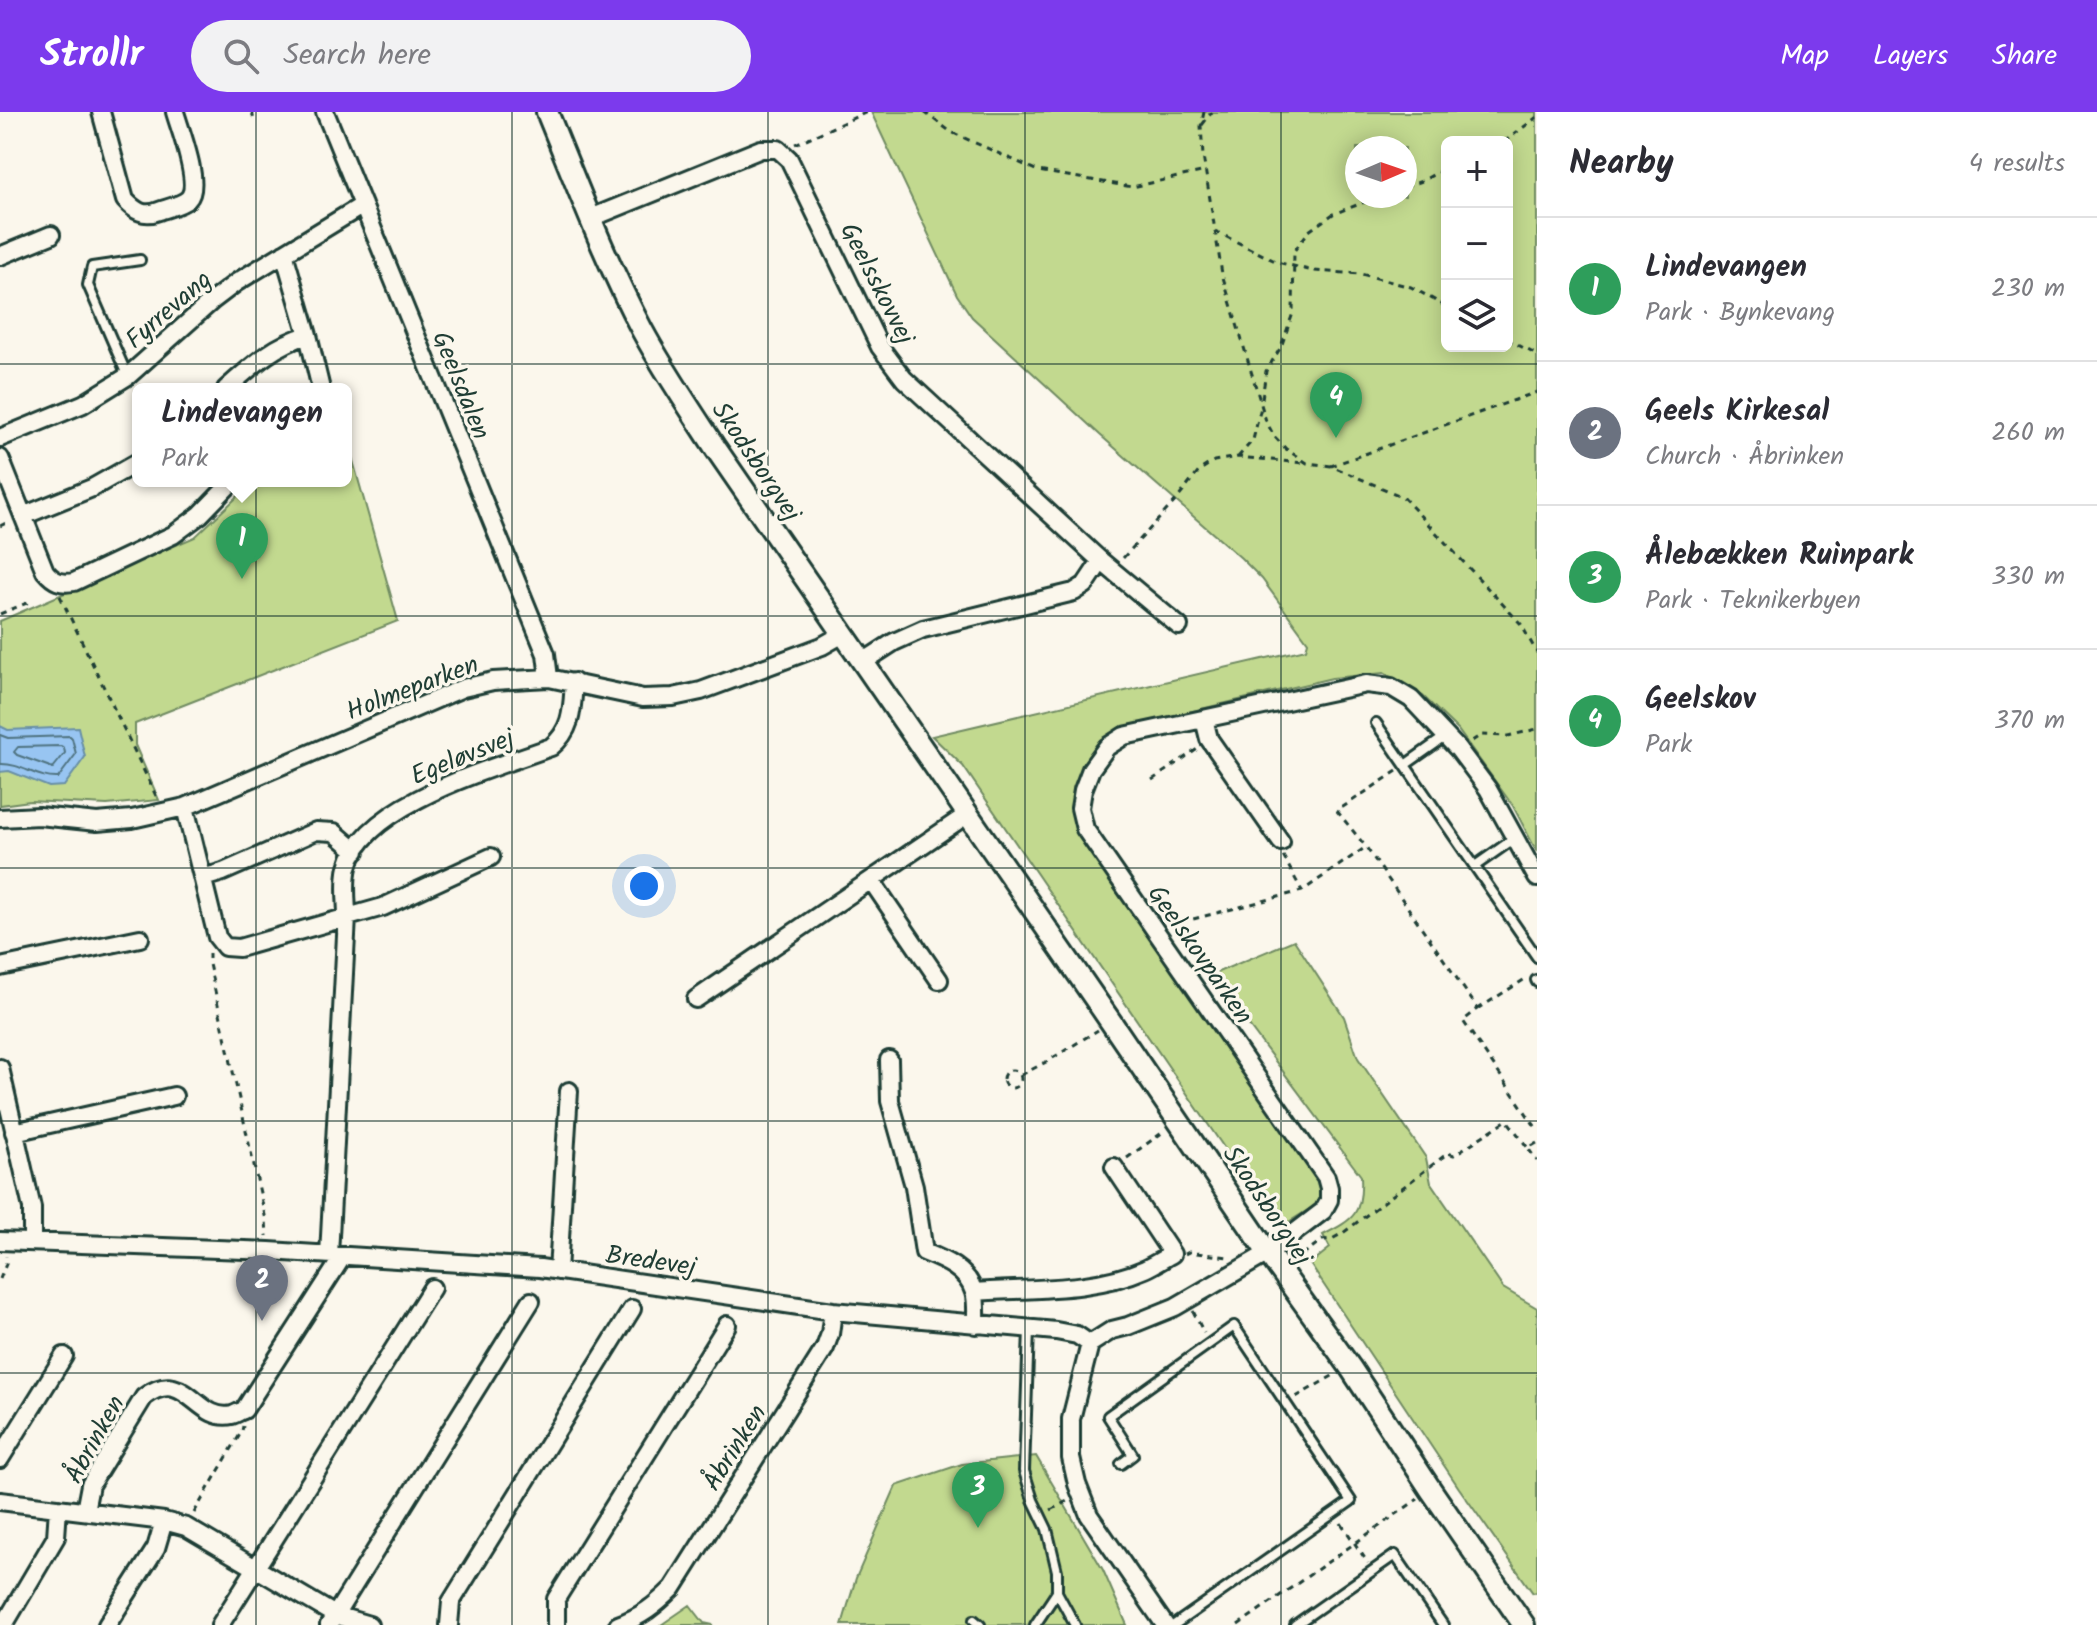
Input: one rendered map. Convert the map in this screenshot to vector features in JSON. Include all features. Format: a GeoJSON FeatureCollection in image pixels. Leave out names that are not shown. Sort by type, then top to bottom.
{"type":"FeatureCollection","features":[{"type":"Feature","properties":{"kind":"street"},"geometry":{"type":"LineString","coordinates":[[101,112],[125,200],[136,211],[150,214],[187,200],[193,191],[194,179],[175,112]]}},
{"type":"Feature","properties":{"kind":"street","name":"Geelsdalen"},"geometry":{"type":"LineString","coordinates":[[325,112],[546,654],[549,678]]}},
{"type":"Feature","properties":{"kind":"street","name":"Skodsborgvej"},"geometry":{"type":"LineString","coordinates":[[547,112],[629,305],[672,381],[1524,1625]]}},
{"type":"Feature","properties":{"kind":"street"},"geometry":{"type":"LineString","coordinates":[[591,218],[761,149],[780,150]]}},
{"type":"Feature","properties":{"kind":"street","name":"Geelsskovvej"},"geometry":{"type":"LineString","coordinates":[[780,150],[789,159],[880,347],[904,379],[1107,566],[1179,626]]}},
{"type":"Feature","properties":{"kind":"street","name":"Fyrrevang"},"geometry":{"type":"LineString","coordinates":[[0,438],[83,404],[128,376],[237,282],[363,205]]}},
{"type":"Feature","properties":{"kind":"street"},"geometry":{"type":"LineString","coordinates":[[0,256],[51,235]]}},
{"type":"Feature","properties":{"kind":"street"},"geometry":{"type":"LineString","coordinates":[[284,253],[320,383]]}},
{"type":"Feature","properties":{"kind":"street"},"geometry":{"type":"LineString","coordinates":[[233,383],[268,353],[288,341],[308,335]]}},
{"type":"Feature","properties":{"kind":"street"},"geometry":{"type":"LineString","coordinates":[[0,458],[45,571],[52,581],[64,584],[173,535],[200,515],[227,487]]}},
{"type":"Feature","properties":{"kind":"street"},"geometry":{"type":"LineString","coordinates":[[23,516],[92,488],[132,465]]}},
{"type":"Feature","properties":{"kind":"street"},"geometry":{"type":"LineString","coordinates":[[863,662],[894,642],[923,629],[1074,592],[1107,566]]}},
{"type":"Feature","properties":{"kind":"street","name":"Holmeparken"},"geometry":{"type":"LineString","coordinates":[[0,818],[39,816],[97,822],[163,813],[185,807],[463,688],[493,681],[549,678],[643,698],[673,697],[701,691],[822,646],[843,634]]}},
{"type":"Feature","properties":{"kind":"street","name":"Egeløvsvej"},"geometry":{"type":"LineString","coordinates":[[356,851],[369,834],[396,811],[422,796],[551,747],[562,738],[568,727],[574,682]]}},
{"type":"Feature","properties":{"kind":"street","name":"Geelskovparken"},"geometry":{"type":"LineString","coordinates":[[1268,1253],[1323,1211],[1329,1200],[1326,1177],[1085,829],[1080,808],[1091,769],[1107,747],[1124,736],[1366,684],[1391,687],[1411,699],[1458,749],[1488,789],[1537,878]]}},
{"type":"Feature","properties":{"kind":"street"},"geometry":{"type":"LineString","coordinates":[[1204,719],[1209,739],[1281,842]]}},
{"type":"Feature","properties":{"kind":"street"},"geometry":{"type":"LineString","coordinates":[[185,807],[217,937],[225,947],[239,948],[383,907],[491,857]]}},
{"type":"Feature","properties":{"kind":"street"},"geometry":{"type":"LineString","coordinates":[[696,999],[968,814]]}},
{"type":"Feature","properties":{"kind":"street"},"geometry":{"type":"LineString","coordinates":[[203,878],[316,831],[334,832],[356,851],[348,866],[336,1255],[244,1410]]}},
{"type":"Feature","properties":{"kind":"street"},"geometry":{"type":"LineString","coordinates":[[871,880],[939,980]]}},
{"type":"Feature","properties":{"kind":"street"},"geometry":{"type":"LineString","coordinates":[[0,967],[140,938]]}},
{"type":"Feature","properties":{"kind":"street"},"geometry":{"type":"LineString","coordinates":[[889,1060],[890,1101],[914,1186],[924,1252],[949,1262],[964,1274],[974,1292],[976,1325]]}},
{"type":"Feature","properties":{"kind":"street"},"geometry":{"type":"LineString","coordinates":[[0,1068],[9,1127],[32,1208],[32,1242]]}},
{"type":"Feature","properties":{"kind":"street"},"geometry":{"type":"LineString","coordinates":[[558,1271],[569,1091]]}},
{"type":"Feature","properties":{"kind":"street"},"geometry":{"type":"LineString","coordinates":[[9,1127],[174,1096]]}},
{"type":"Feature","properties":{"kind":"street"},"geometry":{"type":"LineString","coordinates":[[974,1292],[1076,1285],[1114,1279],[1145,1269],[1172,1254],[1114,1167]]}},
{"type":"Feature","properties":{"kind":"street","name":"Bredevej"},"geometry":{"type":"LineString","coordinates":[[4,1242],[269,1251],[558,1271],[833,1311],[1056,1331],[1077,1335],[1090,1344]]}},
{"type":"Feature","properties":{"kind":"street"},"geometry":{"type":"LineString","coordinates":[[1165,1625],[1089,1515],[1071,1458],[1071,1419],[1090,1344],[1112,1330],[1186,1300],[1268,1253]]}},
{"type":"Feature","properties":{"kind":"street"},"geometry":{"type":"LineString","coordinates":[[220,1625],[432,1288]]}},
{"type":"Feature","properties":{"kind":"street"},"geometry":{"type":"LineString","coordinates":[[332,1620],[531,1301]]}},
{"type":"Feature","properties":{"kind":"street"},"geometry":{"type":"LineString","coordinates":[[449,1625],[451,1602],[632,1309]]}},
{"type":"Feature","properties":{"kind":"street","name":"Åbrinken"},"geometry":{"type":"LineString","coordinates":[[618,1625],[653,1608],[673,1588],[825,1348],[833,1311]]}},
{"type":"Feature","properties":{"kind":"street"},"geometry":{"type":"LineString","coordinates":[[556,1625],[556,1599],[727,1325]]}},
{"type":"Feature","properties":{"kind":"street"},"geometry":{"type":"LineString","coordinates":[[0,1459],[64,1356]]}},
{"type":"Feature","properties":{"kind":"street","name":"Åbrinken"},"geometry":{"type":"LineString","coordinates":[[85,1511],[90,1485],[144,1397],[154,1390],[178,1388],[216,1414],[231,1415],[244,1410]]}},
{"type":"Feature","properties":{"kind":"street","name":"Åbrinken"},"geometry":{"type":"LineString","coordinates":[[0,1501],[164,1521],[186,1527],[256,1568],[332,1620],[369,1625]]}},
{"type":"Feature","properties":{"kind":"street","name":"Åbrinken"},"geometry":{"type":"LineString","coordinates":[[4,1625],[56,1537],[58,1508]]}},
{"type":"Feature","properties":{"kind":"street"},"geometry":{"type":"LineString","coordinates":[[107,1625],[156,1548],[164,1521]]}},
{"type":"Feature","properties":{"kind":"lane"},"geometry":{"type":"LineString","coordinates":[[128,376],[88,285],[92,267],[140,260]]}},
{"type":"Feature","properties":{"kind":"lane"},"geometry":{"type":"LineString","coordinates":[[1376,723],[1537,957]]}},
{"type":"Feature","properties":{"kind":"lane"},"geometry":{"type":"LineString","coordinates":[[1405,765],[1446,736]]}},
{"type":"Feature","properties":{"kind":"lane"},"geometry":{"type":"LineString","coordinates":[[1475,866],[1515,838]]}},
{"type":"Feature","properties":{"kind":"lane"},"geometry":{"type":"LineString","coordinates":[[1121,1464],[1133,1455],[1108,1416],[1234,1326],[1351,1501],[1174,1625]]}},
{"type":"Feature","properties":{"kind":"lane"},"geometry":{"type":"LineString","coordinates":[[1029,1329],[1024,1471],[1047,1529],[1057,1571],[1057,1592],[1075,1625]]}},
{"type":"Feature","properties":{"kind":"lane"},"geometry":{"type":"LineString","coordinates":[[1295,1625],[1395,1555],[1443,1625]]}},
{"type":"Feature","properties":{"kind":"lane"},"geometry":{"type":"LineString","coordinates":[[1035,1625],[1057,1592]]}},
{"type":"Feature","properties":{"kind":"path"},"geometry":{"type":"LineString","coordinates":[[252,112],[254,120]]}},
{"type":"Feature","properties":{"kind":"path"},"geometry":{"type":"LineString","coordinates":[[780,150],[867,112]]}},
{"type":"Feature","properties":{"kind":"path"},"geometry":{"type":"LineString","coordinates":[[924,112],[951,132],[1038,171],[1132,187],[1206,171]]}},
{"type":"Feature","properties":{"kind":"path"},"geometry":{"type":"LineString","coordinates":[[1204,112],[1201,126],[1222,274],[1266,421],[1286,449],[1307,463]]}},
{"type":"Feature","properties":{"kind":"path"},"geometry":{"type":"LineString","coordinates":[[1201,126],[1212,112]]}},
{"type":"Feature","properties":{"kind":"path"},"geometry":{"type":"LineString","coordinates":[[1512,136],[1537,117]]}},
{"type":"Feature","properties":{"kind":"path"},"geometry":{"type":"LineString","coordinates":[[1417,183],[1441,170]]}},
{"type":"Feature","properties":{"kind":"path"},"geometry":{"type":"LineString","coordinates":[[1238,457],[1253,440],[1266,371],[1281,347],[1293,313],[1294,251],[1309,231],[1333,214],[1349,208]]}},
{"type":"Feature","properties":{"kind":"path"},"geometry":{"type":"LineString","coordinates":[[1215,231],[1277,262],[1313,271],[1361,274],[1411,287],[1441,304]]}},
{"type":"Feature","properties":{"kind":"path"},"geometry":{"type":"LineString","coordinates":[[1513,342],[1537,355]]}},
{"type":"Feature","properties":{"kind":"path"},"geometry":{"type":"LineString","coordinates":[[1331,466],[1537,392]]}},
{"type":"Feature","properties":{"kind":"path"},"geometry":{"type":"LineString","coordinates":[[1107,566],[1178,498],[1200,470],[1214,461],[1238,457],[1331,466],[1403,497],[1521,624],[1537,653]]}},
{"type":"Feature","properties":{"kind":"path"},"geometry":{"type":"LineString","coordinates":[[52,581],[163,813]]}},
{"type":"Feature","properties":{"kind":"path"},"geometry":{"type":"LineString","coordinates":[[0,614],[29,602]]}},
{"type":"Feature","properties":{"kind":"path"},"geometry":{"type":"LineString","coordinates":[[1458,749],[1481,735],[1508,736],[1537,729]]}},
{"type":"Feature","properties":{"kind":"path"},"geometry":{"type":"LineString","coordinates":[[1405,765],[1337,811],[1366,847],[1478,1009]]}},
{"type":"Feature","properties":{"kind":"path"},"geometry":{"type":"LineString","coordinates":[[1154,929],[1302,891],[1366,847]]}},
{"type":"Feature","properties":{"kind":"path"},"geometry":{"type":"LineString","coordinates":[[217,937],[209,953],[209,964],[266,1220],[269,1251]]}},
{"type":"Feature","properties":{"kind":"path"},"geometry":{"type":"LineString","coordinates":[[1525,979],[1463,1021],[1537,1129]]}},
{"type":"Feature","properties":{"kind":"path"},"geometry":{"type":"LineString","coordinates":[[1021,1075],[1111,1022]]}},
{"type":"Feature","properties":{"kind":"path"},"geometry":{"type":"LineString","coordinates":[[1015,1070],[1021,1075],[1017,1088],[1009,1088],[1004,1083],[1003,1076],[1008,1071],[1015,1070]]}},
{"type":"Feature","properties":{"kind":"path"},"geometry":{"type":"LineString","coordinates":[[1280,1271],[1322,1240],[1343,1233],[1448,1153],[1454,1155],[1507,1120],[1537,1161]]}},
{"type":"Feature","properties":{"kind":"path"},"geometry":{"type":"LineString","coordinates":[[1114,1167],[1179,1121]]}},
{"type":"Feature","properties":{"kind":"path"},"geometry":{"type":"LineString","coordinates":[[1528,1148],[1537,1143]]}},
{"type":"Feature","properties":{"kind":"path"},"geometry":{"type":"LineString","coordinates":[[0,1279],[6,1264],[4,1242]]}},
{"type":"Feature","properties":{"kind":"path"},"geometry":{"type":"LineString","coordinates":[[1172,1254],[1181,1256],[1189,1252],[1229,1257],[1238,1251],[1247,1265]]}},
{"type":"Feature","properties":{"kind":"path"},"geometry":{"type":"LineString","coordinates":[[1186,1300],[1210,1343]]}},
{"type":"Feature","properties":{"kind":"path"},"geometry":{"type":"LineString","coordinates":[[1285,1403],[1350,1367]]}},
{"type":"Feature","properties":{"kind":"path"},"geometry":{"type":"LineString","coordinates":[[186,1527],[242,1431],[244,1410]]}},
{"type":"Feature","properties":{"kind":"path"},"geometry":{"type":"LineString","coordinates":[[1238,1625],[1431,1490]]}},
{"type":"Feature","properties":{"kind":"path"},"geometry":{"type":"LineString","coordinates":[[1040,1515],[1081,1494]]}},
{"type":"Feature","properties":{"kind":"path"},"geometry":{"type":"LineString","coordinates":[[1334,1513],[1373,1570]]}},
{"type":"Feature","properties":{"kind":"green space"},"geometry":{"type":"Polygon","coordinates":[[[871,112],[1537,112],[1537,852],[1513,806],[1458,730],[1423,696],[1384,673],[1332,678],[1121,728],[1100,743],[1078,780],[1073,807],[1321,1183],[1319,1203],[1279,1228],[963,766],[932,736],[1306,649],[1308,642],[1262,579],[1241,558],[1100,435],[972,317],[957,295],[871,112]]]}},
{"type":"Feature","properties":{"kind":"green space"},"geometry":{"type":"Polygon","coordinates":[[[352,457],[398,621],[135,724],[135,745],[159,800],[107,805],[30,801],[0,805],[0,621],[195,537],[248,487],[352,487],[352,457]]]}},
{"type":"Feature","properties":{"kind":"green space"},"geometry":{"type":"Polygon","coordinates":[[[1294,940],[1344,1017],[1358,1058],[1426,1158],[1431,1183],[1503,1288],[1537,1308],[1537,1592],[1533,1593],[1459,1488],[1310,1264],[1330,1248],[1323,1235],[1354,1214],[1360,1199],[1361,1176],[1211,975],[1294,940]]]}},
{"type":"Feature","properties":{"kind":"green space"},"geometry":{"type":"Polygon","coordinates":[[[1036,1456],[1103,1570],[1127,1625],[842,1625],[856,1578],[896,1486],[962,1464],[1036,1456]]]}},
{"type":"Feature","properties":{"kind":"green space"},"geometry":{"type":"Polygon","coordinates":[[[690,1605],[704,1623],[713,1625],[661,1625],[690,1605]]]}},
{"type":"Feature","properties":{"kind":"water"},"geometry":{"type":"Polygon","coordinates":[[[0,726],[8,730],[78,727],[85,757],[64,786],[49,787],[9,771],[0,772],[0,726]]]}},
{"type":"Feature","properties":{"kind":"place","name":"Geelskov"},"geometry":{"type":"Point","coordinates":[1336,438]}},
{"type":"Feature","properties":{"kind":"place","name":"Lindevangen"},"geometry":{"type":"Point","coordinates":[242,579]}},
{"type":"Feature","properties":{"kind":"place","name":"Geels Kirkesal"},"geometry":{"type":"Point","coordinates":[262,1321]}},
{"type":"Feature","properties":{"kind":"place","name":"Ålebækken Ruinpark"},"geometry":{"type":"Point","coordinates":[978,1528]}}]}
